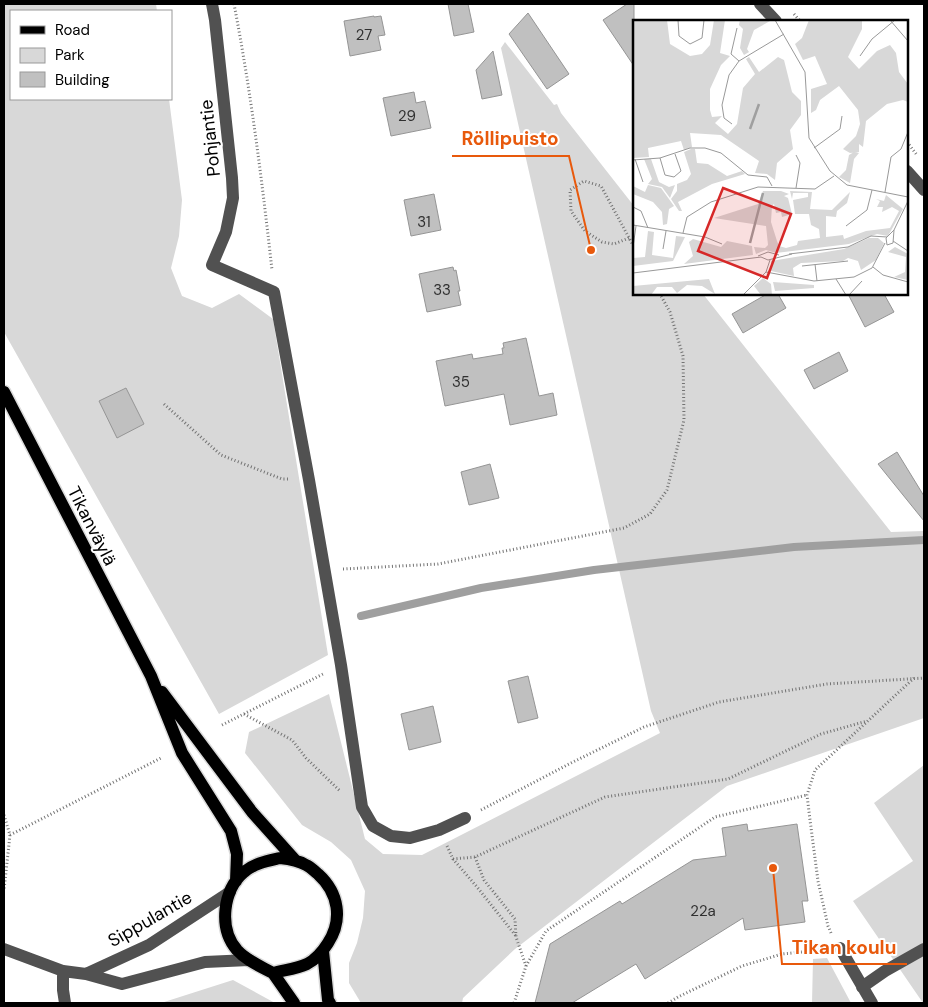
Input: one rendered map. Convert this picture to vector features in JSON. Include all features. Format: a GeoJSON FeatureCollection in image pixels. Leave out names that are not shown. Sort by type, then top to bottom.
{"type":"FeatureCollection","features":[{"type":"Feature","properties":{"kind":"main road","name":"Tikanväylä"},"geometry":{"type":"LineString","coordinates":[[4,392],[151,676],[182,753],[231,831],[238,854],[233,886]]}},
{"type":"Feature","properties":{"kind":"main road","name":"Tikanväylä"},"geometry":{"type":"LineString","coordinates":[[151,676],[252,812],[296,860]]}},
{"type":"Feature","properties":{"kind":"main road"},"geometry":{"type":"LineString","coordinates":[[273,973],[308,964],[323,951],[333,936],[337,916],[336,904],[331,890],[326,882],[308,865],[296,860],[280,858],[262,862],[245,872],[233,886],[227,898],[225,920],[236,948],[249,960],[273,973],[294,1003]]}},
{"type":"Feature","properties":{"kind":"main road"},"geometry":{"type":"LineString","coordinates":[[323,951],[328,1000],[330,1003]]}},
{"type":"Feature","properties":{"kind":"street","name":"Pohjantie"},"geometry":{"type":"LineString","coordinates":[[212,4],[233,198],[226,232],[212,265],[274,292]]}},
{"type":"Feature","properties":{"kind":"street"},"geometry":{"type":"LineString","coordinates":[[760,4],[775,20]]}},
{"type":"Feature","properties":{"kind":"street"},"geometry":{"type":"LineString","coordinates":[[908,172],[924,190]]}},
{"type":"Feature","properties":{"kind":"street"},"geometry":{"type":"LineString","coordinates":[[274,292],[325,570],[362,807],[373,826],[391,836],[410,838],[439,830],[465,818]]}},
{"type":"Feature","properties":{"kind":"street","name":"Sippulantie"},"geometry":{"type":"LineString","coordinates":[[86,974],[149,945],[233,886]]}},
{"type":"Feature","properties":{"kind":"street"},"geometry":{"type":"LineString","coordinates":[[840,948],[872,1003]]}},
{"type":"Feature","properties":{"kind":"street"},"geometry":{"type":"LineString","coordinates":[[4,949],[64,971],[86,974],[122,984],[205,962],[249,960]]}},
{"type":"Feature","properties":{"kind":"street"},"geometry":{"type":"LineString","coordinates":[[862,987],[885,971],[924,949]]}},
{"type":"Feature","properties":{"kind":"street"},"geometry":{"type":"LineString","coordinates":[[64,971],[63,990],[65,1003]]}},
{"type":"Feature","properties":{"kind":"path"},"geometry":{"type":"LineString","coordinates":[[234,4],[264,197],[274,292]]}},
{"type":"Feature","properties":{"kind":"path"},"geometry":{"type":"LineString","coordinates":[[629,238],[614,244],[602,242],[585,231],[571,211],[570,190],[584,181],[601,186],[633,245]]}},
{"type":"Feature","properties":{"kind":"path"},"geometry":{"type":"LineString","coordinates":[[325,570],[438,564],[624,528],[650,514],[667,490],[684,420],[683,356],[670,312],[661,295]]}},
{"type":"Feature","properties":{"kind":"path"},"geometry":{"type":"LineString","coordinates":[[164,404],[221,455],[282,479],[309,480]]}},
{"type":"Feature","properties":{"kind":"path"},"geometry":{"type":"LineString","coordinates":[[222,725],[341,665]]}},
{"type":"Feature","properties":{"kind":"path"},"geometry":{"type":"LineString","coordinates":[[668,1003],[742,966],[782,954],[840,948],[828,926],[818,881],[808,794],[815,770],[914,678]]}},
{"type":"Feature","properties":{"kind":"path"},"geometry":{"type":"LineString","coordinates":[[465,818],[644,727],[719,702],[826,684],[924,678]]}},
{"type":"Feature","properties":{"kind":"path"},"geometry":{"type":"LineString","coordinates":[[244,714],[292,740],[306,758],[344,795],[362,807]]}},
{"type":"Feature","properties":{"kind":"path"},"geometry":{"type":"LineString","coordinates":[[453,859],[475,857],[604,797],[728,779],[821,734],[868,721]]}},
{"type":"Feature","properties":{"kind":"path"},"geometry":{"type":"LineString","coordinates":[[10,835],[161,758]]}},
{"type":"Feature","properties":{"kind":"path"},"geometry":{"type":"LineString","coordinates":[[514,1003],[526,966],[546,931],[714,817],[808,794]]}},
{"type":"Feature","properties":{"kind":"path"},"geometry":{"type":"LineString","coordinates":[[4,815],[10,835],[4,890]]}},
{"type":"Feature","properties":{"kind":"path"},"geometry":{"type":"LineString","coordinates":[[439,830],[453,859],[516,937]]}},
{"type":"Feature","properties":{"kind":"path"},"geometry":{"type":"LineString","coordinates":[[475,857],[484,880],[515,919],[516,937],[526,966]]}},
{"type":"Feature","properties":{"kind":"green space"},"geometry":{"type":"Polygon","coordinates":[[[4,4],[156,4],[157,10],[10,10],[10,100],[169,100],[182,200],[179,236],[171,268],[182,296],[212,308],[239,294],[273,319],[328,655],[219,714],[4,332],[4,4]]]}},
{"type":"Feature","properties":{"kind":"green space"},"geometry":{"type":"Polygon","coordinates":[[[505,42],[554,105],[557,104],[561,113],[633,205],[633,295],[704,295],[891,532],[924,531],[924,718],[727,786],[515,949],[463,998],[462,1003],[361,1003],[349,983],[349,963],[357,943],[363,918],[365,891],[351,860],[331,842],[302,825],[245,753],[249,732],[329,694],[365,839],[383,854],[422,855],[660,733],[651,711],[501,48],[505,42]]]}},
{"type":"Feature","properties":{"kind":"green space"},"geometry":{"type":"Polygon","coordinates":[[[924,765],[923,1003],[853,901],[913,861],[874,803],[924,765]]]}},
{"type":"Feature","properties":{"kind":"green space"},"geometry":{"type":"Polygon","coordinates":[[[827,958],[851,1003],[812,1003],[813,959],[827,958]]]}},
{"type":"Feature","properties":{"kind":"green space"},"geometry":{"type":"Polygon","coordinates":[[[233,980],[275,1003],[161,1003],[233,980]]]}},
{"type":"Feature","properties":{"kind":"building"},"geometry":{"type":"Polygon","coordinates":[[[448,4],[468,4],[474,32],[454,36],[448,4]]]}},
{"type":"Feature","properties":{"kind":"building"},"geometry":{"type":"Polygon","coordinates":[[[627,4],[634,4],[633,65],[603,20],[627,4]]]}},
{"type":"Feature","properties":{"kind":"building"},"geometry":{"type":"Polygon","coordinates":[[[528,13],[569,74],[547,89],[509,34],[528,13]]]}},
{"type":"Feature","properties":{"kind":"building"},"geometry":{"type":"Polygon","coordinates":[[[381,16],[385,35],[378,36],[381,50],[350,56],[344,21],[381,16]]]}},
{"type":"Feature","properties":{"kind":"building"},"geometry":{"type":"Polygon","coordinates":[[[493,51],[502,95],[482,99],[476,70],[493,51]]]}},
{"type":"Feature","properties":{"kind":"building"},"geometry":{"type":"Polygon","coordinates":[[[414,92],[416,103],[425,101],[431,128],[391,136],[383,98],[414,92]]]}},
{"type":"Feature","properties":{"kind":"building"},"geometry":{"type":"Polygon","coordinates":[[[434,194],[441,230],[411,236],[404,200],[434,194]]]}},
{"type":"Feature","properties":{"kind":"building"},"geometry":{"type":"Polygon","coordinates":[[[453,267],[454,271],[456,270],[461,305],[427,312],[419,274],[453,267]]]}},
{"type":"Feature","properties":{"kind":"building"},"geometry":{"type":"Polygon","coordinates":[[[765,295],[779,295],[786,308],[743,333],[732,314],[765,295]]]}},
{"type":"Feature","properties":{"kind":"building"},"geometry":{"type":"Polygon","coordinates":[[[849,295],[885,295],[894,312],[865,327],[849,295]]]}},
{"type":"Feature","properties":{"kind":"building"},"geometry":{"type":"Polygon","coordinates":[[[526,338],[539,396],[553,393],[557,415],[510,425],[504,394],[445,406],[436,361],[472,354],[473,359],[503,354],[503,343],[526,338]]]}},
{"type":"Feature","properties":{"kind":"building"},"geometry":{"type":"Polygon","coordinates":[[[839,352],[848,371],[814,389],[804,370],[839,352]]]}},
{"type":"Feature","properties":{"kind":"building"},"geometry":{"type":"Polygon","coordinates":[[[126,388],[144,424],[117,438],[99,401],[126,388]]]}},
{"type":"Feature","properties":{"kind":"building"},"geometry":{"type":"Polygon","coordinates":[[[897,452],[924,496],[924,521],[878,464],[897,452]]]}},
{"type":"Feature","properties":{"kind":"building"},"geometry":{"type":"Polygon","coordinates":[[[490,464],[499,498],[469,505],[461,472],[490,464]]]}},
{"type":"Feature","properties":{"kind":"building"},"geometry":{"type":"Polygon","coordinates":[[[528,676],[538,718],[518,723],[508,681],[528,676]]]}},
{"type":"Feature","properties":{"kind":"building"},"geometry":{"type":"Polygon","coordinates":[[[433,706],[441,742],[409,750],[401,714],[433,706]]]}},
{"type":"Feature","properties":{"kind":"building"},"geometry":{"type":"Polygon","coordinates":[[[747,824],[748,831],[797,824],[808,901],[802,901],[805,922],[745,930],[743,918],[645,979],[636,964],[572,1003],[535,1003],[550,944],[620,901],[622,904],[693,860],[726,856],[722,828],[747,824]]]}},
{"type":"Feature","properties":{"kind":"waterway"},"geometry":{"type":"LineString","coordinates":[[361,616],[481,588],[594,570],[794,547],[924,540]]}},
{"type":"Feature","properties":{"kind":"place","name":"Röllipuisto"},"geometry":{"type":"Point","coordinates":[591,250]}},
{"type":"Feature","properties":{"kind":"place","name":"Tikan koulu"},"geometry":{"type":"Point","coordinates":[773,868]}}]}
